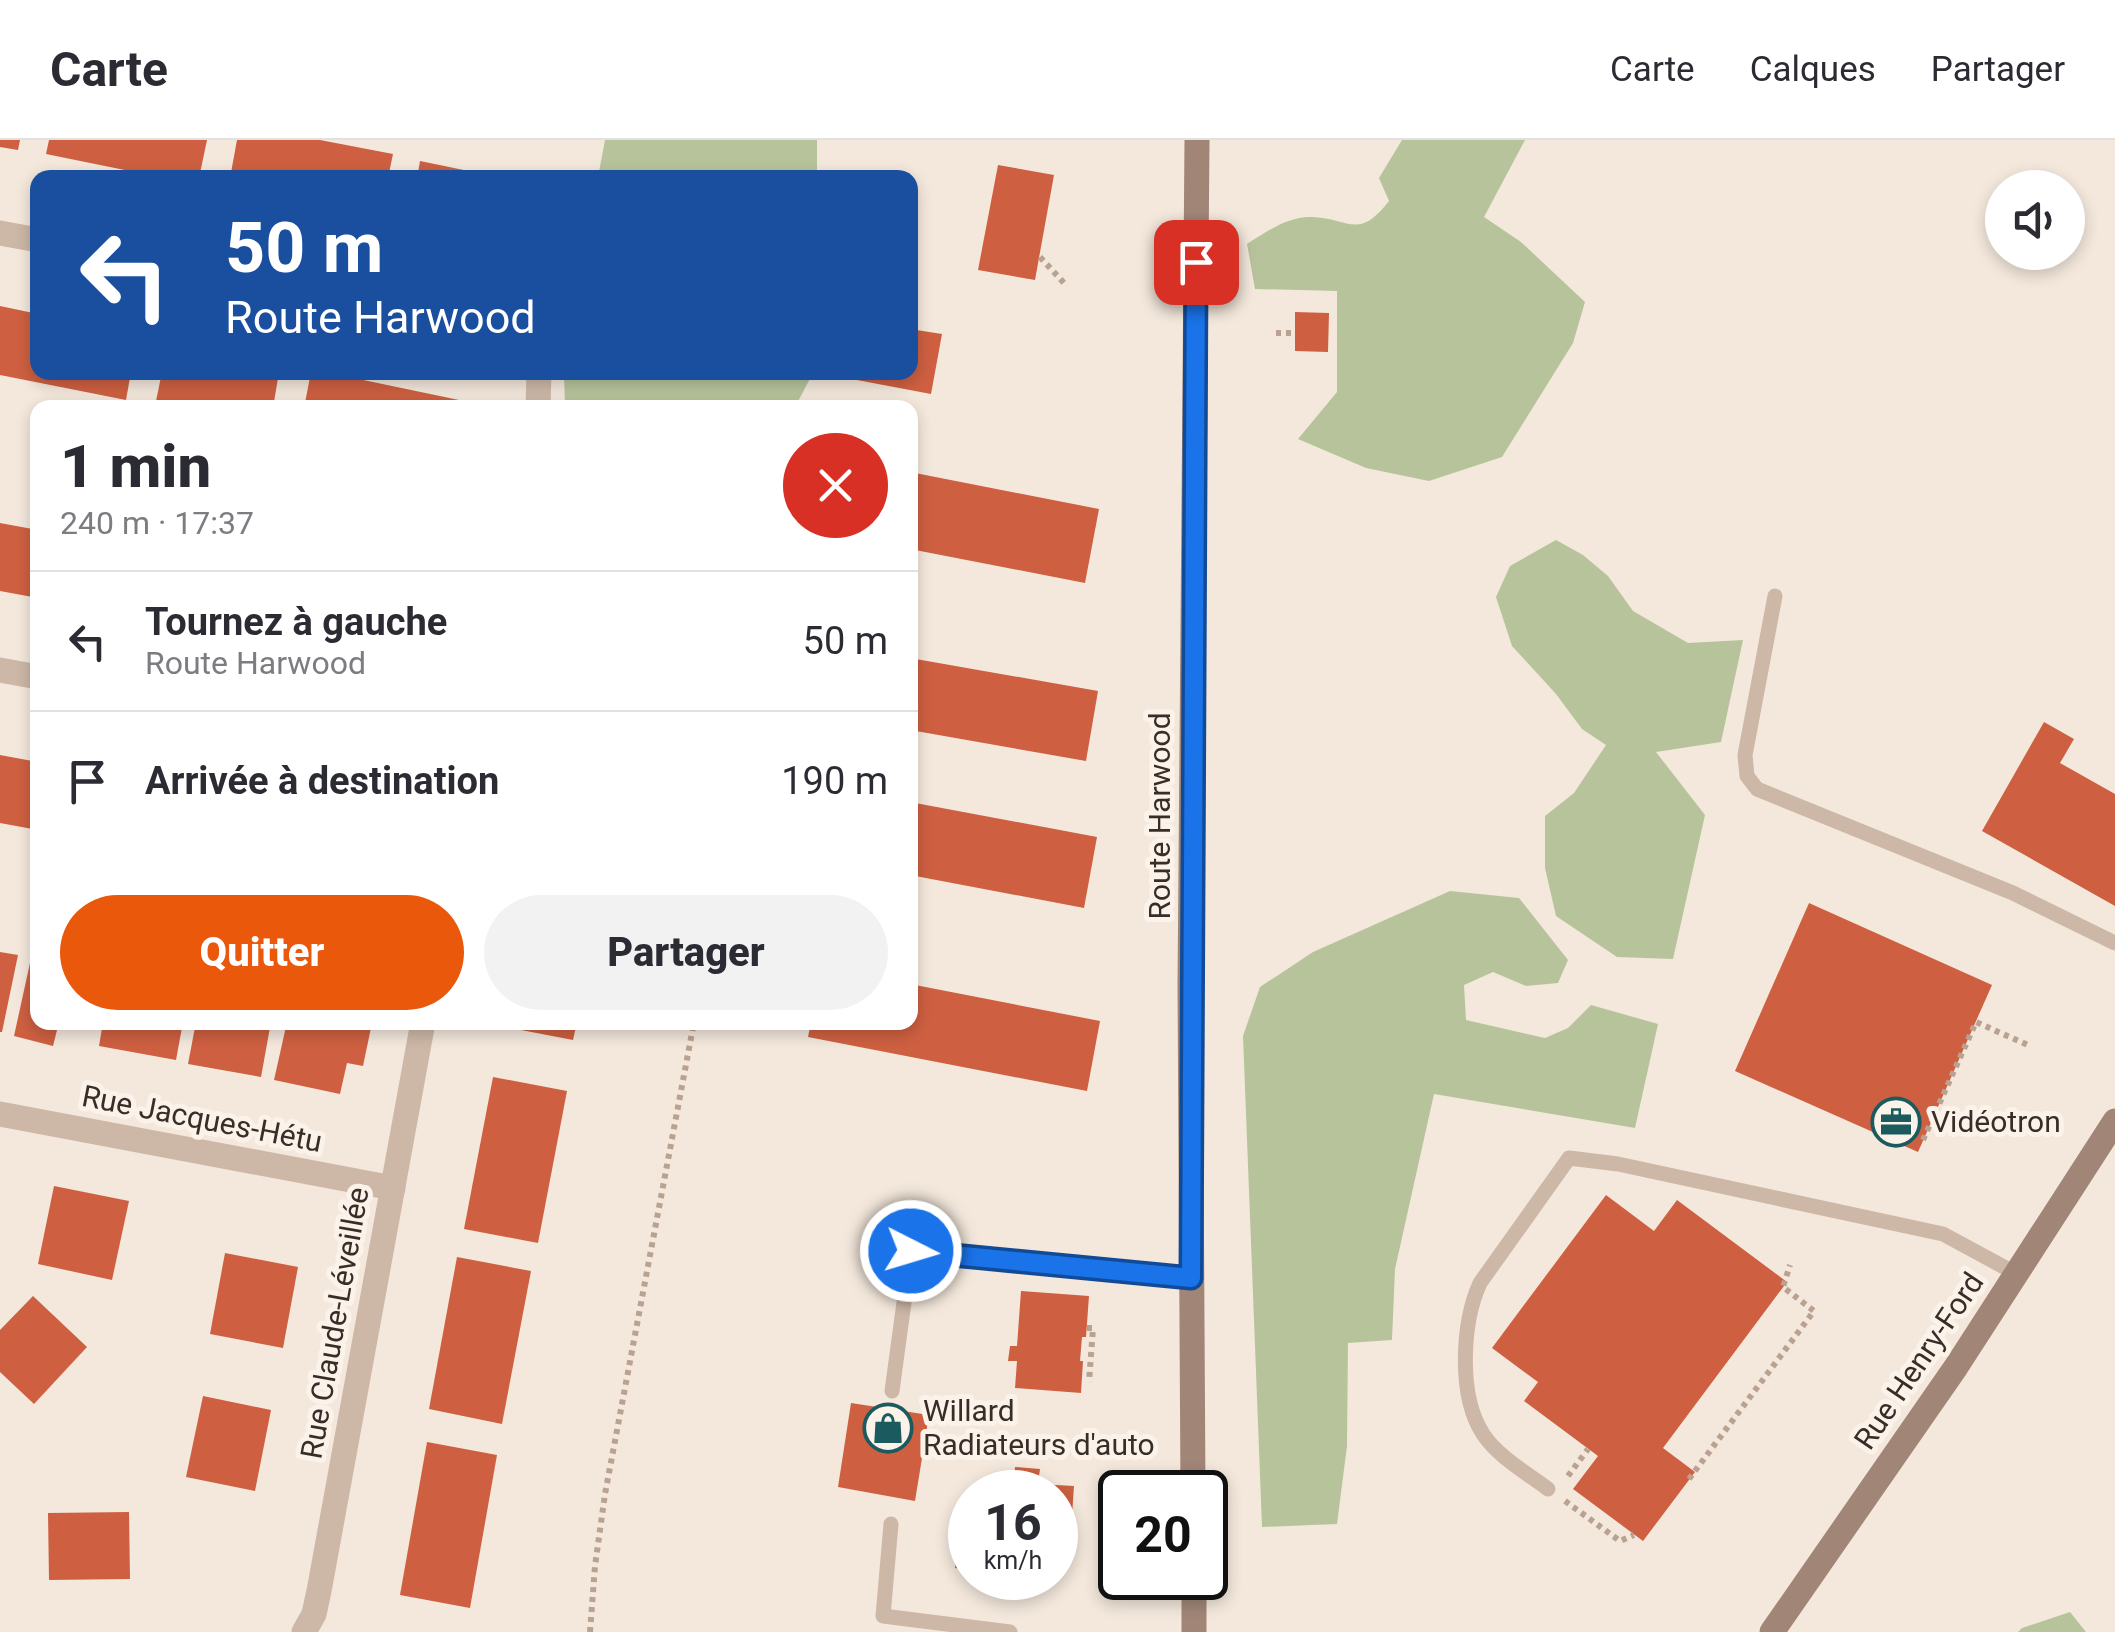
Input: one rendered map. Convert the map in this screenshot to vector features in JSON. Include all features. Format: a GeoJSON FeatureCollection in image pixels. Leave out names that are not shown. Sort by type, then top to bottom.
{"type":"FeatureCollection","features":[{"type":"Feature","properties":{"kind":"main road","name":"Route Harwood"},"geometry":{"type":"LineString","coordinates":[[1193,1470],[1190,986],[1198,140]]}},
{"type":"Feature","properties":{"kind":"main road","name":"Rue Henry-Ford"},"geometry":{"type":"LineString","coordinates":[[1772,1632],[2016,1274],[2115,1121]]}},
{"type":"Feature","properties":{"kind":"main road"},"geometry":{"type":"LineString","coordinates":[[1194,1600],[1194,1632]]}},
{"type":"Feature","properties":{"kind":"street"},"geometry":{"type":"LineString","coordinates":[[0,234],[30,239]]}},
{"type":"Feature","properties":{"kind":"street"},"geometry":{"type":"LineString","coordinates":[[0,670],[30,676]]}},
{"type":"Feature","properties":{"kind":"street","name":"Rue Claude-Léveillée"},"geometry":{"type":"LineString","coordinates":[[304,1632],[314,1614],[319,1591],[423,1030]]}},
{"type":"Feature","properties":{"kind":"street","name":"Rue Jacques-Hétu"},"geometry":{"type":"LineString","coordinates":[[0,1114],[393,1188]]}},
{"type":"Feature","properties":{"kind":"lane"},"geometry":{"type":"LineString","coordinates":[[1774,596],[1745,755],[1746,776],[1757,790],[2013,893],[2115,943]]}},
{"type":"Feature","properties":{"kind":"lane"},"geometry":{"type":"LineString","coordinates":[[1552,1491],[1484,1436],[1468,1396],[1466,1348],[1470,1304],[1480,1284],[1568,1158],[1618,1164],[1930,1230],[1969,1246],[2016,1274]]}},
{"type":"Feature","properties":{"kind":"lane"},"geometry":{"type":"LineString","coordinates":[[892,1391],[911,1251],[1191,1278]]}},
{"type":"Feature","properties":{"kind":"lane"},"geometry":{"type":"LineString","coordinates":[[891,1524],[883,1616],[1010,1632]]}},
{"type":"Feature","properties":{"kind":"path"},"geometry":{"type":"LineString","coordinates":[[1040,257],[1065,284]]}},
{"type":"Feature","properties":{"kind":"path"},"geometry":{"type":"LineString","coordinates":[[1276,333],[1295,333]]}},
{"type":"Feature","properties":{"kind":"path"},"geometry":{"type":"LineString","coordinates":[[1923,1140],[1976,1022],[2030,1046]]}},
{"type":"Feature","properties":{"kind":"path"},"geometry":{"type":"LineString","coordinates":[[590,1632],[594,1566],[605,1494],[692,1030]]}},
{"type":"Feature","properties":{"kind":"path"},"geometry":{"type":"LineString","coordinates":[[1689,1479],[1814,1311],[1783,1287],[1790,1266]]}},
{"type":"Feature","properties":{"kind":"path"},"geometry":{"type":"LineString","coordinates":[[1086,1328],[1092,1328],[1089,1382]]}},
{"type":"Feature","properties":{"kind":"path"},"geometry":{"type":"LineString","coordinates":[[1588,1449],[1552,1491],[1620,1540],[1634,1535]]}},
{"type":"Feature","properties":{"kind":"green space"},"geometry":{"type":"Polygon","coordinates":[[[605,140],[817,140],[817,170],[599,170],[605,140]]]}},
{"type":"Feature","properties":{"kind":"green space"},"geometry":{"type":"Polygon","coordinates":[[[1402,140],[1525,140],[1484,217],[1521,242],[1585,302],[1573,343],[1502,457],[1429,481],[1366,468],[1298,439],[1337,392],[1337,291],[1255,289],[1247,244],[1303,217],[1353,224],[1369,221],[1389,201],[1379,178],[1402,140]]]}},
{"type":"Feature","properties":{"kind":"green space"},"geometry":{"type":"Polygon","coordinates":[[[564,380],[809,380],[799,400],[565,400],[564,380]]]}},
{"type":"Feature","properties":{"kind":"green space"},"geometry":{"type":"Polygon","coordinates":[[[1556,540],[1583,555],[1608,576],[1633,611],[1688,643],[1743,640],[1721,742],[1656,752],[1705,815],[1673,959],[1617,957],[1556,916],[1545,868],[1545,816],[1574,793],[1606,745],[1582,729],[1512,646],[1496,597],[1510,566],[1556,540]]]}},
{"type":"Feature","properties":{"kind":"green space"},"geometry":{"type":"Polygon","coordinates":[[[1450,891],[1519,898],[1568,960],[1558,983],[1526,986],[1493,972],[1464,985],[1466,1020],[1545,1038],[1568,1028],[1591,1005],[1658,1024],[1635,1128],[1434,1094],[1395,1269],[1392,1340],[1348,1343],[1347,1446],[1337,1524],[1262,1527],[1243,1036],[1260,987],[1313,952],[1450,891]]]}},
{"type":"Feature","properties":{"kind":"green space"},"geometry":{"type":"Polygon","coordinates":[[[2070,1612],[2086,1632],[2018,1632],[2022,1628],[2070,1612]]]}},
{"type":"Feature","properties":{"kind":"building"},"geometry":{"type":"Polygon","coordinates":[[[0,140],[20,140],[18,150],[0,147],[0,140]]]}},
{"type":"Feature","properties":{"kind":"building"},"geometry":{"type":"Polygon","coordinates":[[[49,140],[207,140],[201,170],[125,170],[46,154],[49,140]]]}},
{"type":"Feature","properties":{"kind":"building"},"geometry":{"type":"Polygon","coordinates":[[[237,140],[320,140],[393,154],[390,170],[231,170],[237,140]]]}},
{"type":"Feature","properties":{"kind":"building"},"geometry":{"type":"Polygon","coordinates":[[[420,161],[464,170],[418,170],[420,161]]]}},
{"type":"Feature","properties":{"kind":"building"},"geometry":{"type":"Polygon","coordinates":[[[998,165],[1054,175],[1035,280],[978,270],[998,165]]]}},
{"type":"Feature","properties":{"kind":"building"},"geometry":{"type":"Polygon","coordinates":[[[0,306],[30,312],[30,380],[130,380],[126,400],[0,375],[0,306]]]}},
{"type":"Feature","properties":{"kind":"building"},"geometry":{"type":"Polygon","coordinates":[[[1295,312],[1329,313],[1328,352],[1295,351],[1295,312]]]}},
{"type":"Feature","properties":{"kind":"building"},"geometry":{"type":"Polygon","coordinates":[[[918,330],[942,334],[931,394],[857,380],[918,380],[918,330]]]}},
{"type":"Feature","properties":{"kind":"building"},"geometry":{"type":"Polygon","coordinates":[[[160,380],[278,380],[274,400],[156,400],[160,380]]]}},
{"type":"Feature","properties":{"kind":"building"},"geometry":{"type":"Polygon","coordinates":[[[309,380],[363,380],[459,400],[306,400],[309,380]]]}},
{"type":"Feature","properties":{"kind":"building"},"geometry":{"type":"Polygon","coordinates":[[[918,474],[1099,509],[1085,583],[918,551],[918,474]]]}},
{"type":"Feature","properties":{"kind":"building"},"geometry":{"type":"Polygon","coordinates":[[[0,523],[30,529],[30,597],[0,591],[0,523]]]}},
{"type":"Feature","properties":{"kind":"building"},"geometry":{"type":"Polygon","coordinates":[[[918,659],[1098,691],[1086,761],[918,731],[918,659]]]}},
{"type":"Feature","properties":{"kind":"building"},"geometry":{"type":"Polygon","coordinates":[[[2044,722],[2074,739],[2060,763],[2115,794],[2115,906],[1982,831],[2044,722]]]}},
{"type":"Feature","properties":{"kind":"building"},"geometry":{"type":"Polygon","coordinates":[[[0,755],[30,761],[30,829],[0,823],[0,755]]]}},
{"type":"Feature","properties":{"kind":"building"},"geometry":{"type":"Polygon","coordinates":[[[918,803],[1097,837],[1084,908],[918,877],[918,803]]]}},
{"type":"Feature","properties":{"kind":"building"},"geometry":{"type":"Polygon","coordinates":[[[1809,903],[1992,985],[1918,1152],[1735,1071],[1809,903]]]}},
{"type":"Feature","properties":{"kind":"building"},"geometry":{"type":"Polygon","coordinates":[[[0,952],[18,955],[2,1032],[0,1032],[0,952]]]}},
{"type":"Feature","properties":{"kind":"building"},"geometry":{"type":"Polygon","coordinates":[[[30,963],[30,1030],[57,1030],[53,1046],[14,1036],[30,963]]]}},
{"type":"Feature","properties":{"kind":"building"},"geometry":{"type":"Polygon","coordinates":[[[918,986],[1100,1021],[1087,1091],[808,1037],[809,1030],[918,1030],[918,986]]]}},
{"type":"Feature","properties":{"kind":"building"},"geometry":{"type":"Polygon","coordinates":[[[102,1030],[182,1030],[176,1060],[99,1046],[102,1030]]]}},
{"type":"Feature","properties":{"kind":"building"},"geometry":{"type":"Polygon","coordinates":[[[194,1030],[270,1030],[261,1077],[188,1064],[194,1030]]]}},
{"type":"Feature","properties":{"kind":"building"},"geometry":{"type":"Polygon","coordinates":[[[285,1030],[371,1030],[363,1066],[347,1063],[340,1094],[274,1080],[285,1030]]]}},
{"type":"Feature","properties":{"kind":"building"},"geometry":{"type":"Polygon","coordinates":[[[521,1030],[575,1030],[573,1040],[521,1030]]]}},
{"type":"Feature","properties":{"kind":"building"},"geometry":{"type":"Polygon","coordinates":[[[493,1077],[567,1091],[538,1243],[464,1229],[493,1077]]]}},
{"type":"Feature","properties":{"kind":"building"},"geometry":{"type":"Polygon","coordinates":[[[54,1186],[129,1201],[112,1280],[38,1264],[54,1186]]]}},
{"type":"Feature","properties":{"kind":"building"},"geometry":{"type":"Polygon","coordinates":[[[1606,1195],[1654,1231],[1677,1200],[1787,1282],[1663,1448],[1695,1472],[1643,1541],[1573,1489],[1598,1456],[1524,1401],[1538,1382],[1492,1348],[1606,1195]]]}},
{"type":"Feature","properties":{"kind":"building"},"geometry":{"type":"Polygon","coordinates":[[[225,1253],[298,1267],[283,1348],[210,1334],[225,1253]]]}},
{"type":"Feature","properties":{"kind":"building"},"geometry":{"type":"Polygon","coordinates":[[[457,1257],[531,1271],[502,1424],[429,1409],[457,1257]]]}},
{"type":"Feature","properties":{"kind":"building"},"geometry":{"type":"Polygon","coordinates":[[[1021,1291],[1089,1296],[1080,1361],[1081,1393],[1015,1388],[1017,1361],[1008,1361],[1010,1346],[1017,1346],[1021,1291]]]}},
{"type":"Feature","properties":{"kind":"building"},"geometry":{"type":"Polygon","coordinates":[[[33,1296],[87,1347],[34,1404],[0,1372],[0,1330],[33,1296]]]}},
{"type":"Feature","properties":{"kind":"building"},"geometry":{"type":"Polygon","coordinates":[[[203,1396],[271,1410],[255,1491],[186,1477],[203,1396]]]}},
{"type":"Feature","properties":{"kind":"building"},"geometry":{"type":"Polygon","coordinates":[[[851,1403],[929,1415],[915,1501],[838,1487],[851,1403]]]}},
{"type":"Feature","properties":{"kind":"building"},"geometry":{"type":"Polygon","coordinates":[[[427,1442],[497,1455],[470,1608],[400,1595],[427,1442]]]}},
{"type":"Feature","properties":{"kind":"building"},"geometry":{"type":"Polygon","coordinates":[[[129,1512],[130,1579],[49,1580],[48,1513],[129,1512]]]}},
{"type":"Feature","properties":{"kind":"place","name":"Vidéotron"},"geometry":{"type":"Point","coordinates":[1896,1122]}},
{"type":"Feature","properties":{"kind":"place","name":"Willard Radiateurs d'auto"},"geometry":{"type":"Point","coordinates":[888,1428]}},
{"type":"Feature","properties":{"kind":"route"},"geometry":{"type":"LineString","coordinates":[[911,1251],[1191,1278],[1196,262]]}}]}
